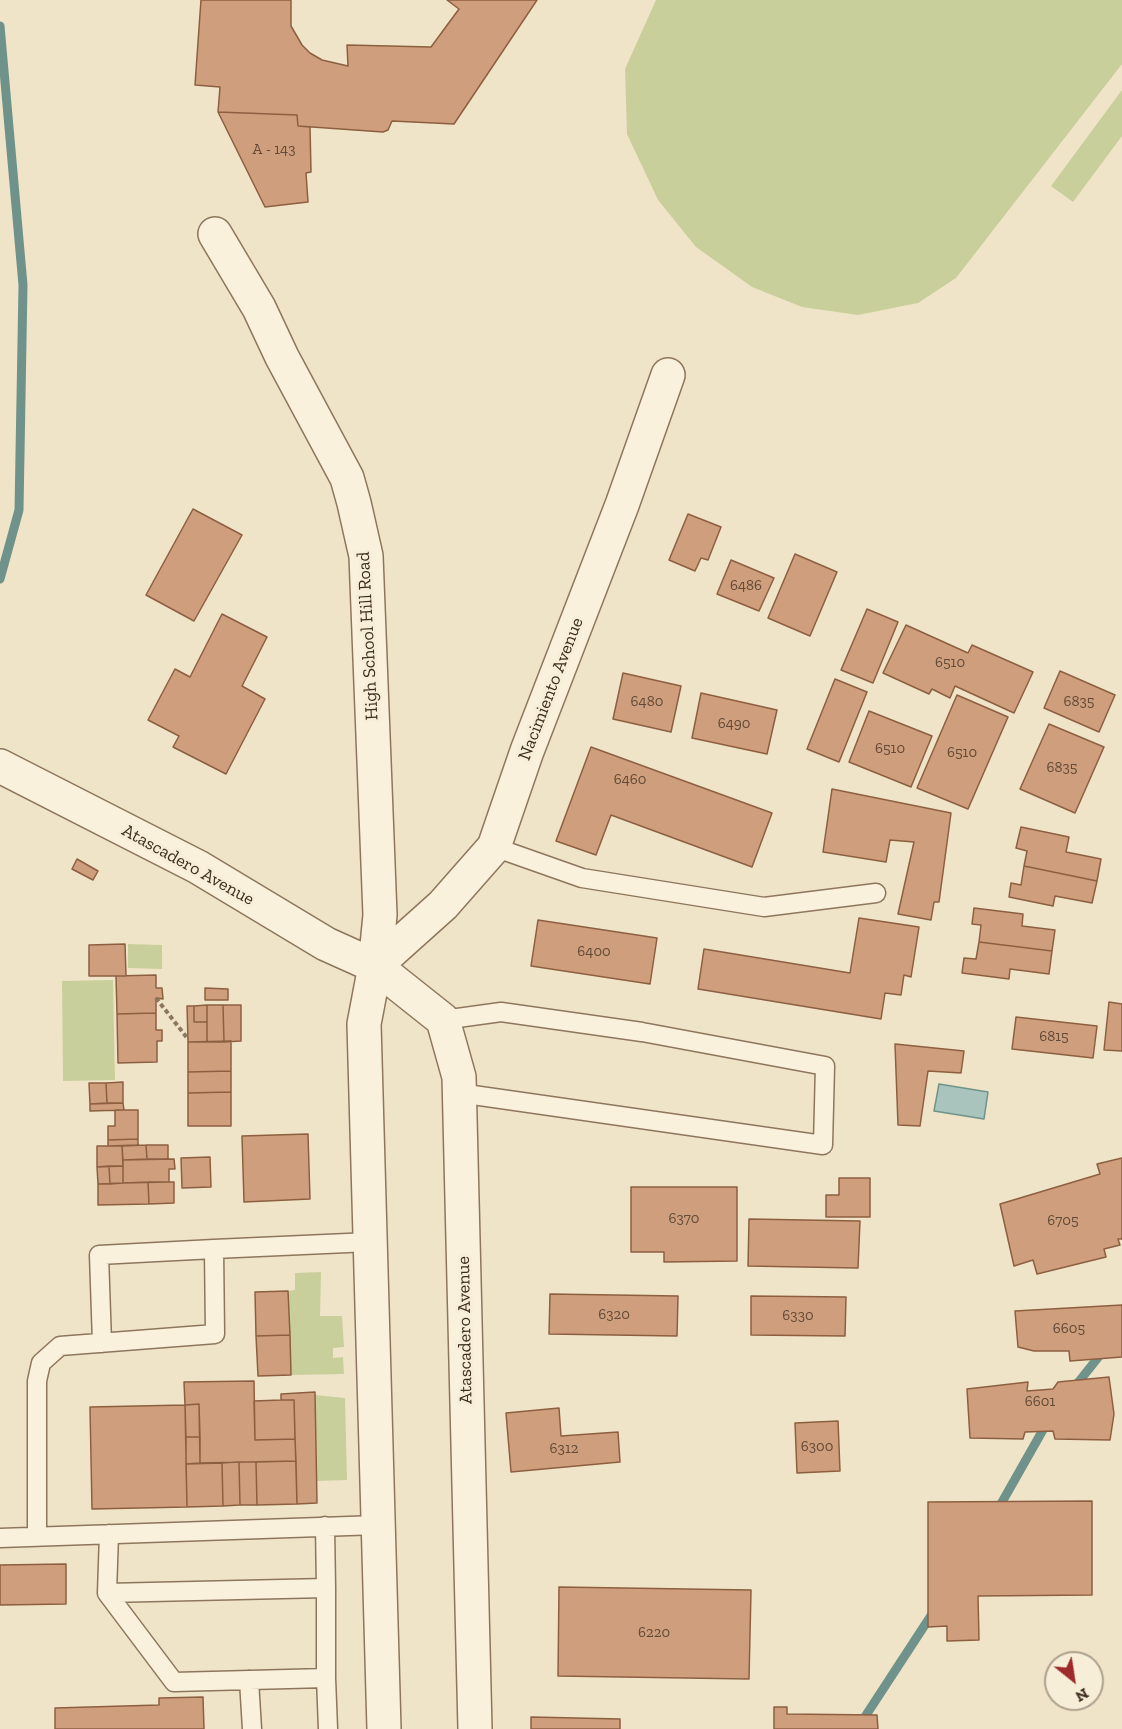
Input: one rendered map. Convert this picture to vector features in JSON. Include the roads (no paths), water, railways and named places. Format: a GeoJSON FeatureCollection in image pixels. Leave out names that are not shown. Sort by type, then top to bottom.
{"type":"FeatureCollection","features":[{"type":"Feature","properties":{"kind":"street","name":"High School Hill Road"},"geometry":{"type":"LineString","coordinates":[[215,234],[259,308],[282,357],[347,478],[366,556],[380,915],[375,966]]}},
{"type":"Feature","properties":{"kind":"street","name":"Nacimiento Avenue"},"geometry":{"type":"LineString","coordinates":[[375,966],[443,905],[494,847],[527,751],[622,506],[668,375]]}},
{"type":"Feature","properties":{"kind":"street","name":"Atascadero Avenue"},"geometry":{"type":"LineString","coordinates":[[0,766],[198,867],[326,944],[375,966],[443,1020],[459,1077],[475,1729]]}},
{"type":"Feature","properties":{"kind":"street"},"geometry":{"type":"LineString","coordinates":[[375,966],[364,1024],[384,1729]]}},
{"type":"Feature","properties":{"kind":"lane"},"geometry":{"type":"LineString","coordinates":[[494,847],[582,878],[764,907],[876,893]]}},
{"type":"Feature","properties":{"kind":"lane"},"geometry":{"type":"LineString","coordinates":[[443,1020],[501,1012],[642,1032],[825,1066],[823,1145],[459,1093]]}},
{"type":"Feature","properties":{"kind":"lane"},"geometry":{"type":"LineString","coordinates":[[102,1343],[99,1255],[370,1242]]}},
{"type":"Feature","properties":{"kind":"lane"},"geometry":{"type":"LineString","coordinates":[[37,1536],[37,1381],[41,1363],[60,1347],[215,1334],[214,1249]]}},
{"type":"Feature","properties":{"kind":"lane"},"geometry":{"type":"LineString","coordinates":[[0,1538],[378,1525]]}},
{"type":"Feature","properties":{"kind":"lane"},"geometry":{"type":"LineString","coordinates":[[326,1526],[328,1729]]}},
{"type":"Feature","properties":{"kind":"lane"},"geometry":{"type":"LineString","coordinates":[[109,1534],[107,1593],[174,1682],[326,1678]]}},
{"type":"Feature","properties":{"kind":"lane"},"geometry":{"type":"LineString","coordinates":[[107,1593],[326,1588]]}},
{"type":"Feature","properties":{"kind":"lane"},"geometry":{"type":"LineString","coordinates":[[249,1680],[252,1729]]}},
{"type":"Feature","properties":{"kind":"water"},"geometry":{"type":"Polygon","coordinates":[[[939,1084],[988,1092],[984,1119],[934,1111],[939,1084]]]}},
{"type":"Feature","properties":{"kind":"waterway"},"geometry":{"type":"LineString","coordinates":[[0,26],[23,285],[19,510],[0,579]]}},
{"type":"Feature","properties":{"kind":"waterway"},"geometry":{"type":"LineString","coordinates":[[1073,1389],[1104,1350]]}},
{"type":"Feature","properties":{"kind":"waterway"},"geometry":{"type":"LineString","coordinates":[[997,1511],[1048,1421]]}},
{"type":"Feature","properties":{"kind":"waterway"},"geometry":{"type":"LineString","coordinates":[[857,1729],[934,1611]]}}]}
